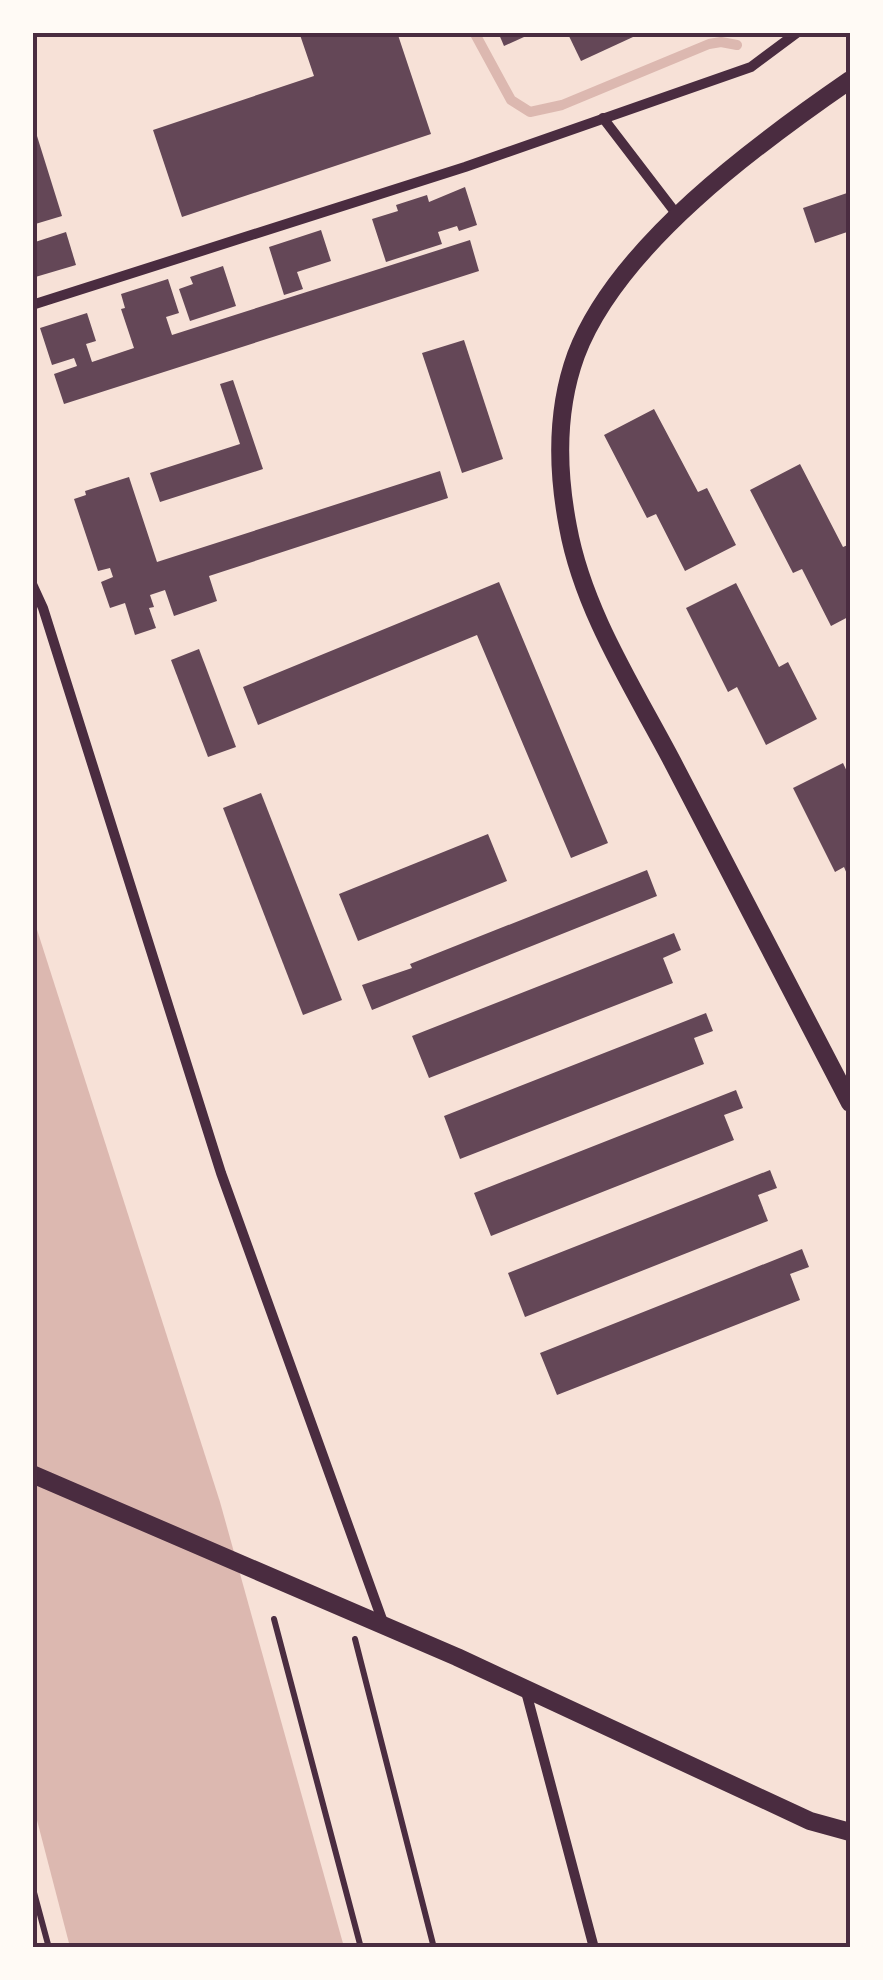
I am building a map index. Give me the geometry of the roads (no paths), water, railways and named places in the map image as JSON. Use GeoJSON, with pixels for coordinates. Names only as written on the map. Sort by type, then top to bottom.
{"type":"FeatureCollection","features":[{"type":"Feature","properties":{"kind":"street"},"geometry":{"type":"LineString","coordinates":[[32,306],[464,166],[751,66],[798,32]]}},
{"type":"Feature","properties":{"kind":"street"},"geometry":{"type":"LineString","coordinates":[[850,80],[772,134],[678,216],[608,294],[576,356],[558,440],[568,529],[597,618],[850,1103]]}},
{"type":"Feature","properties":{"kind":"street"},"geometry":{"type":"LineString","coordinates":[[603,118],[678,216]]}},
{"type":"Feature","properties":{"kind":"street"},"geometry":{"type":"LineString","coordinates":[[32,584],[43,608],[221,1173],[384,1626]]}},
{"type":"Feature","properties":{"kind":"street"},"geometry":{"type":"LineString","coordinates":[[32,1474],[525,1688],[810,1820],[850,1832]]}},
{"type":"Feature","properties":{"kind":"street"},"geometry":{"type":"LineString","coordinates":[[525,1688],[594,1948]]}},
{"type":"Feature","properties":{"kind":"waterway"},"geometry":{"type":"LineString","coordinates":[[474,32],[511,100],[530,112],[562,105],[709,44],[737,45]]}}]}
